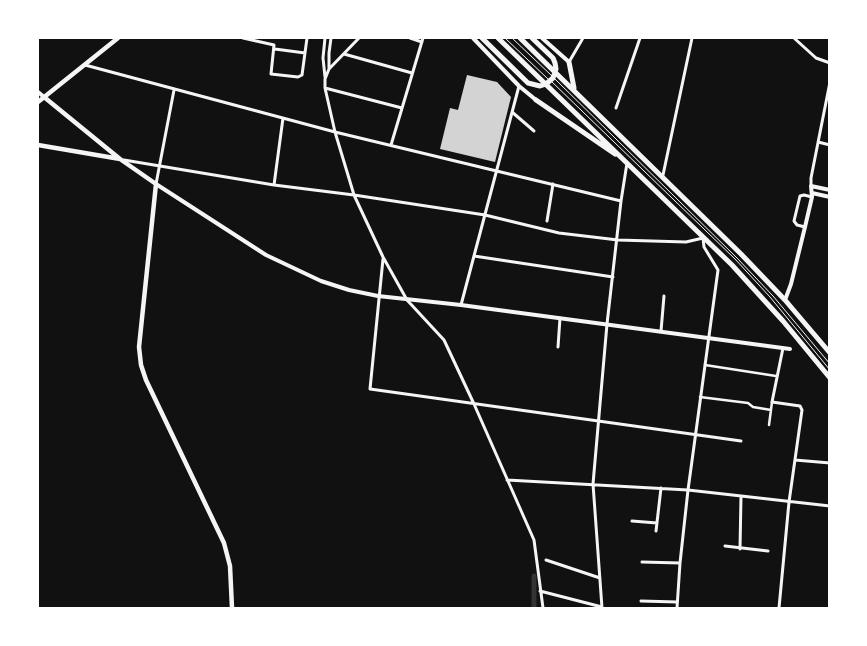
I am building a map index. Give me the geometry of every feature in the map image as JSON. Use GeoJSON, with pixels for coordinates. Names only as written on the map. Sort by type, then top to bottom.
{"type":"FeatureCollection","features":[{"type":"Feature","properties":{"kind":"highway"},"geometry":{"type":"LineString","coordinates":[[482,38],[528,83],[534,85],[546,84],[553,78],[556,69],[554,60],[534,40]]}},
{"type":"Feature","properties":{"kind":"highway"},"geometry":{"type":"LineString","coordinates":[[498,38],[732,265],[783,321],[830,378]]}},
{"type":"Feature","properties":{"kind":"highway"},"geometry":{"type":"LineString","coordinates":[[520,38],[663,175],[785,300],[830,354]]}},
{"type":"Feature","properties":{"kind":"highway"},"geometry":{"type":"LineString","coordinates":[[569,62],[574,88]]}},
{"type":"Feature","properties":{"kind":"highway"},"geometry":{"type":"LineString","coordinates":[[536,100],[627,162]]}},
{"type":"Feature","properties":{"kind":"main road"},"geometry":{"type":"LineString","coordinates":[[38,102],[118,38]]}},
{"type":"Feature","properties":{"kind":"main road"},"geometry":{"type":"LineString","coordinates":[[44,97],[120,160],[156,184],[140,347],[141,365],[146,380],[224,543],[230,566],[232,608]]}},
{"type":"Feature","properties":{"kind":"main road"},"geometry":{"type":"LineString","coordinates":[[38,145],[120,160]]}},
{"type":"Feature","properties":{"kind":"street"},"geometry":{"type":"LineString","coordinates":[[242,38],[273,44],[275,49],[271,71],[274,75],[301,77],[307,38]]}},
{"type":"Feature","properties":{"kind":"street"},"geometry":{"type":"LineString","coordinates":[[325,38],[325,88],[335,132],[354,195],[383,257],[407,300],[444,340],[474,404],[534,540],[543,608]]}},
{"type":"Feature","properties":{"kind":"street"},"geometry":{"type":"LineString","coordinates":[[325,79],[329,69],[331,38]]}},
{"type":"Feature","properties":{"kind":"street"},"geometry":{"type":"LineString","coordinates":[[329,69],[359,38]]}},
{"type":"Feature","properties":{"kind":"street"},"geometry":{"type":"LineString","coordinates":[[410,38],[422,42]]}},
{"type":"Feature","properties":{"kind":"street"},"geometry":{"type":"LineString","coordinates":[[391,145],[423,38]]}},
{"type":"Feature","properties":{"kind":"street"},"geometry":{"type":"LineString","coordinates":[[473,38],[519,86],[536,100]]}},
{"type":"Feature","properties":{"kind":"street"},"geometry":{"type":"LineString","coordinates":[[542,38],[569,62],[583,38]]}},
{"type":"Feature","properties":{"kind":"street"},"geometry":{"type":"LineString","coordinates":[[616,108],[640,38]]}},
{"type":"Feature","properties":{"kind":"street"},"geometry":{"type":"LineString","coordinates":[[663,175],[692,38]]}},
{"type":"Feature","properties":{"kind":"street"},"geometry":{"type":"LineString","coordinates":[[794,38],[816,58],[830,63]]}},
{"type":"Feature","properties":{"kind":"street"},"geometry":{"type":"LineString","coordinates":[[275,49],[305,53]]}},
{"type":"Feature","properties":{"kind":"street"},"geometry":{"type":"LineString","coordinates":[[344,54],[412,73]]}},
{"type":"Feature","properties":{"kind":"street"},"geometry":{"type":"LineString","coordinates":[[85,65],[335,132],[621,201]]}},
{"type":"Feature","properties":{"kind":"street"},"geometry":{"type":"LineString","coordinates":[[785,300],[791,284],[812,195],[811,178],[828,101],[830,82]]}},
{"type":"Feature","properties":{"kind":"street"},"geometry":{"type":"LineString","coordinates":[[461,305],[519,86]]}},
{"type":"Feature","properties":{"kind":"street"},"geometry":{"type":"LineString","coordinates":[[325,88],[402,108]]}},
{"type":"Feature","properties":{"kind":"street"},"geometry":{"type":"LineString","coordinates":[[174,90],[156,184],[266,255],[321,281],[378,296],[461,305],[790,349]]}},
{"type":"Feature","properties":{"kind":"street"},"geometry":{"type":"LineString","coordinates":[[38,92],[44,97]]}},
{"type":"Feature","properties":{"kind":"street"},"geometry":{"type":"LineString","coordinates":[[512,112],[534,131]]}},
{"type":"Feature","properties":{"kind":"street"},"geometry":{"type":"LineString","coordinates":[[274,185],[283,118]]}},
{"type":"Feature","properties":{"kind":"street"},"geometry":{"type":"LineString","coordinates":[[818,142],[830,145]]}},
{"type":"Feature","properties":{"kind":"street"},"geometry":{"type":"LineString","coordinates":[[120,160],[274,185],[485,215],[559,233],[618,240],[686,242],[703,238],[704,247],[718,270],[688,490],[677,608]]}},
{"type":"Feature","properties":{"kind":"street"},"geometry":{"type":"LineString","coordinates":[[540,591],[602,608],[593,484],[607,324],[627,162]]}},
{"type":"Feature","properties":{"kind":"street"},"geometry":{"type":"LineString","coordinates":[[547,221],[553,184]]}},
{"type":"Feature","properties":{"kind":"street"},"geometry":{"type":"LineString","coordinates":[[811,186],[830,190]]}},
{"type":"Feature","properties":{"kind":"street"},"geometry":{"type":"LineString","coordinates":[[805,227],[796,225],[794,220],[800,196],[830,197]]}},
{"type":"Feature","properties":{"kind":"street"},"geometry":{"type":"LineString","coordinates":[[474,256],[613,277]]}},
{"type":"Feature","properties":{"kind":"street"},"geometry":{"type":"LineString","coordinates":[[383,257],[370,389],[742,441]]}},
{"type":"Feature","properties":{"kind":"street"},"geometry":{"type":"LineString","coordinates":[[661,331],[664,296]]}},
{"type":"Feature","properties":{"kind":"street"},"geometry":{"type":"LineString","coordinates":[[558,347],[560,318]]}},
{"type":"Feature","properties":{"kind":"street"},"geometry":{"type":"LineString","coordinates":[[769,425],[776,376],[783,348]]}},
{"type":"Feature","properties":{"kind":"street"},"geometry":{"type":"LineString","coordinates":[[704,365],[776,376]]}},
{"type":"Feature","properties":{"kind":"street"},"geometry":{"type":"LineString","coordinates":[[700,398],[748,403],[753,408],[771,410]]}},
{"type":"Feature","properties":{"kind":"street"},"geometry":{"type":"LineString","coordinates":[[772,402],[801,408],[802,410],[789,502],[779,608]]}},
{"type":"Feature","properties":{"kind":"street"},"geometry":{"type":"LineString","coordinates":[[795,460],[829,463]]}},
{"type":"Feature","properties":{"kind":"street"},"geometry":{"type":"LineString","coordinates":[[507,480],[688,490],[830,506]]}},
{"type":"Feature","properties":{"kind":"street"},"geometry":{"type":"LineString","coordinates":[[656,531],[661,488]]}},
{"type":"Feature","properties":{"kind":"street"},"geometry":{"type":"LineString","coordinates":[[740,549],[741,496]]}},
{"type":"Feature","properties":{"kind":"street"},"geometry":{"type":"LineString","coordinates":[[632,521],[657,523]]}},
{"type":"Feature","properties":{"kind":"street"},"geometry":{"type":"LineString","coordinates":[[725,546],[768,551]]}},
{"type":"Feature","properties":{"kind":"street"},"geometry":{"type":"LineString","coordinates":[[546,560],[600,578]]}},
{"type":"Feature","properties":{"kind":"street"},"geometry":{"type":"LineString","coordinates":[[642,562],[680,563]]}},
{"type":"Feature","properties":{"kind":"street"},"geometry":{"type":"LineString","coordinates":[[641,601],[678,602]]}},
{"type":"Feature","properties":{"kind":"lane"},"geometry":{"type":"LineString","coordinates":[[505,38],[735,259],[770,297],[830,370]]}},
{"type":"Feature","properties":{"kind":"lane"},"geometry":{"type":"LineString","coordinates":[[512,38],[737,258],[774,296],[830,364]]}},
{"type":"Feature","properties":{"kind":"lane"},"geometry":{"type":"LineString","coordinates":[[829,463],[830,452]]}},
{"type":"Feature","properties":{"kind":"building"},"geometry":{"type":"Polygon","coordinates":[[[467,75],[497,82],[511,97],[495,162],[440,149],[450,108],[458,110],[467,75]]]}},
{"type":"Feature","properties":{"kind":"waterway"},"geometry":{"type":"LineString","coordinates":[[534,576],[534,608]]}}]}
